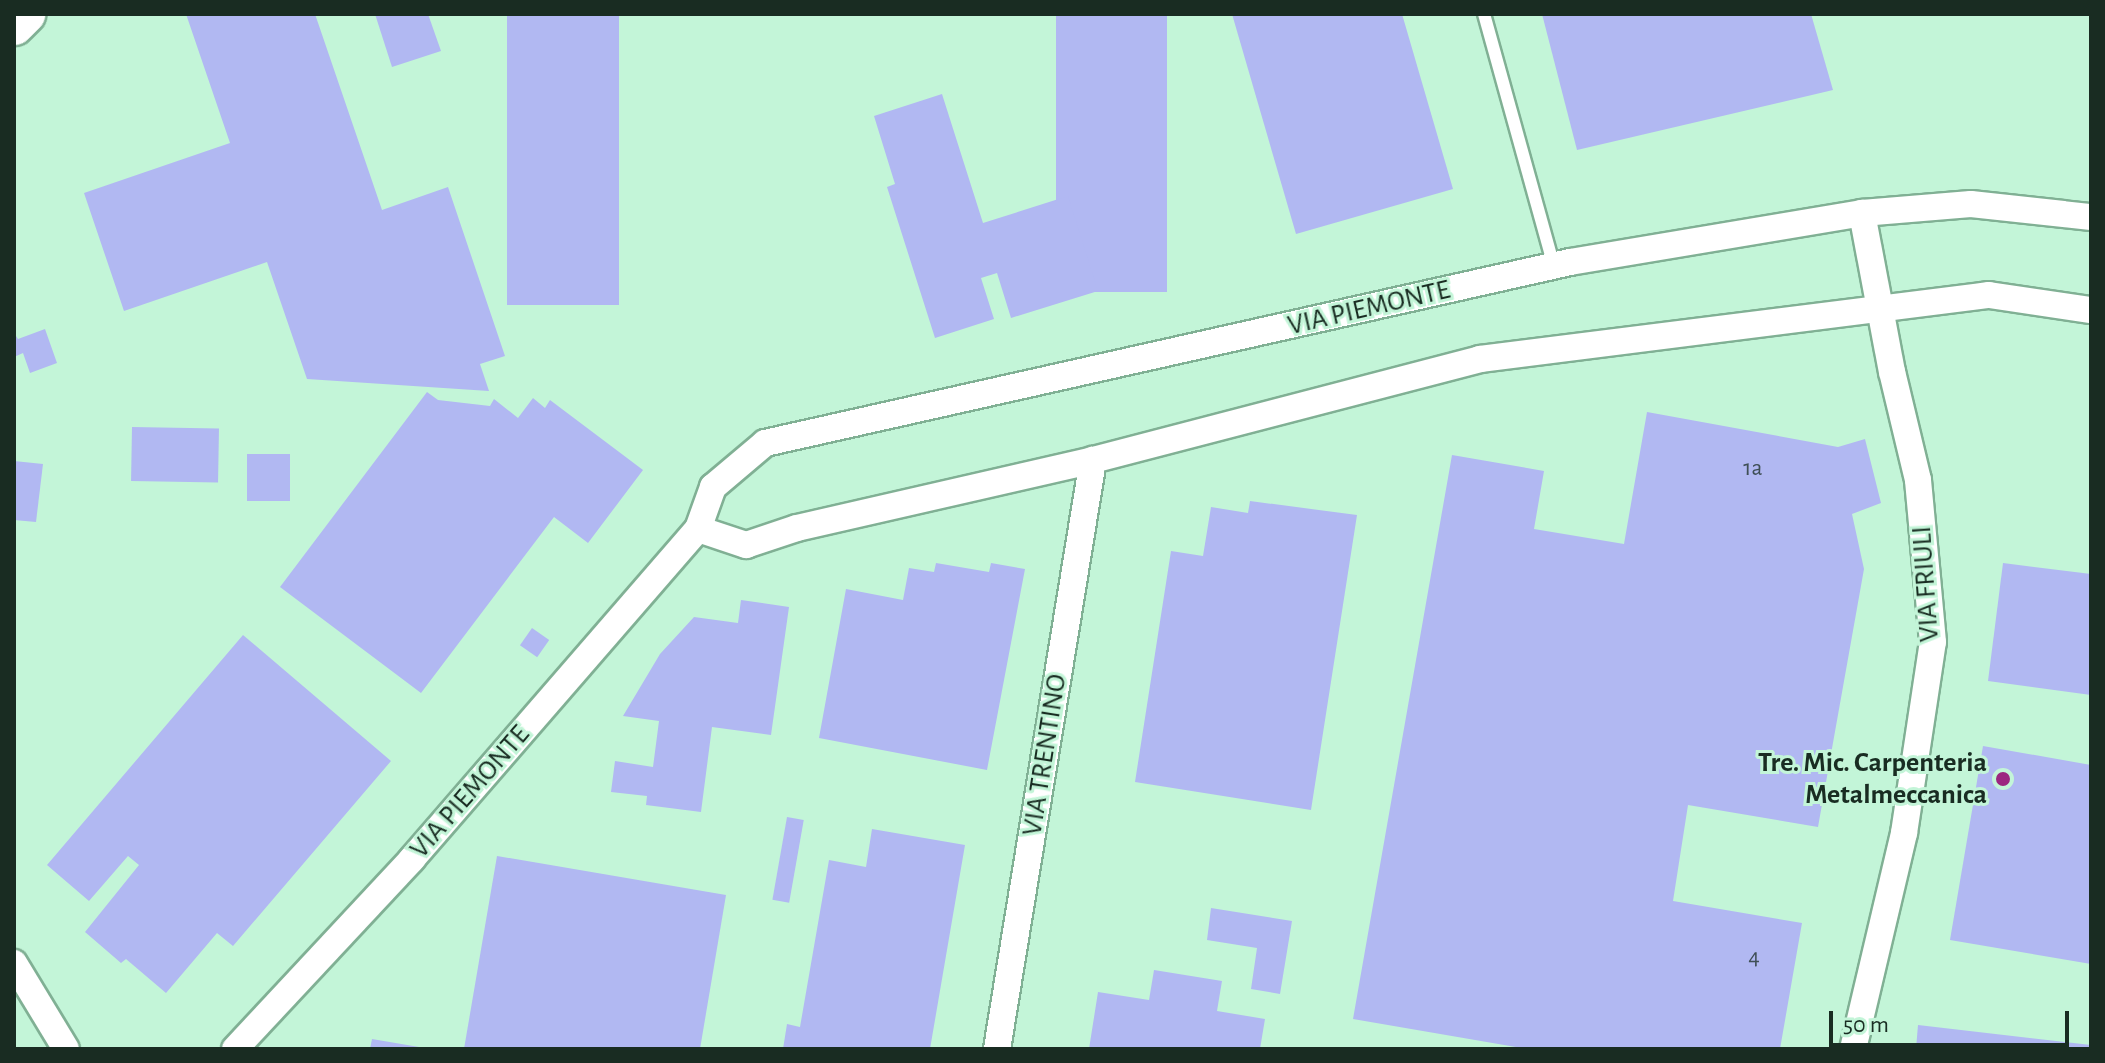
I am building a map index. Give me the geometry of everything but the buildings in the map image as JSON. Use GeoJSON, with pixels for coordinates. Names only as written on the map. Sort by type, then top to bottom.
{"type":"FeatureCollection","features":[{"type":"Feature","properties":{"kind":"main road"},"geometry":{"type":"LineString","coordinates":[[14,25],[25,14]]}},
{"type":"Feature","properties":{"kind":"street","name":"VIA PIEMONTE"},"geometry":{"type":"LineString","coordinates":[[235,1049],[412,859],[698,529],[713,487],[765,443],[1554,266],[1862,213],[1971,204],[2091,217]]}},
{"type":"Feature","properties":{"kind":"street","name":"VIA FRIULI"},"geometry":{"type":"LineString","coordinates":[[1853,1049],[1904,833],[1933,642],[1918,480],[1892,372],[1862,213]]}},
{"type":"Feature","properties":{"kind":"street"},"geometry":{"type":"LineString","coordinates":[[698,529],[746,545],[797,528],[1093,460],[1480,359],[1989,295],[2091,310]]}},
{"type":"Feature","properties":{"kind":"street","name":"VIA TRENTINO"},"geometry":{"type":"LineString","coordinates":[[997,1049],[1093,460]]}},
{"type":"Feature","properties":{"kind":"street"},"geometry":{"type":"LineString","coordinates":[[14,963],[66,1049]]}},
{"type":"Feature","properties":{"kind":"lane"},"geometry":{"type":"LineString","coordinates":[[1484,14],[1554,266]]}},
{"type":"Feature","properties":{"kind":"place","name":"Tre. Mic. Carpenteria Metalmeccanica"},"geometry":{"type":"Point","coordinates":[2003,779]}}]}
